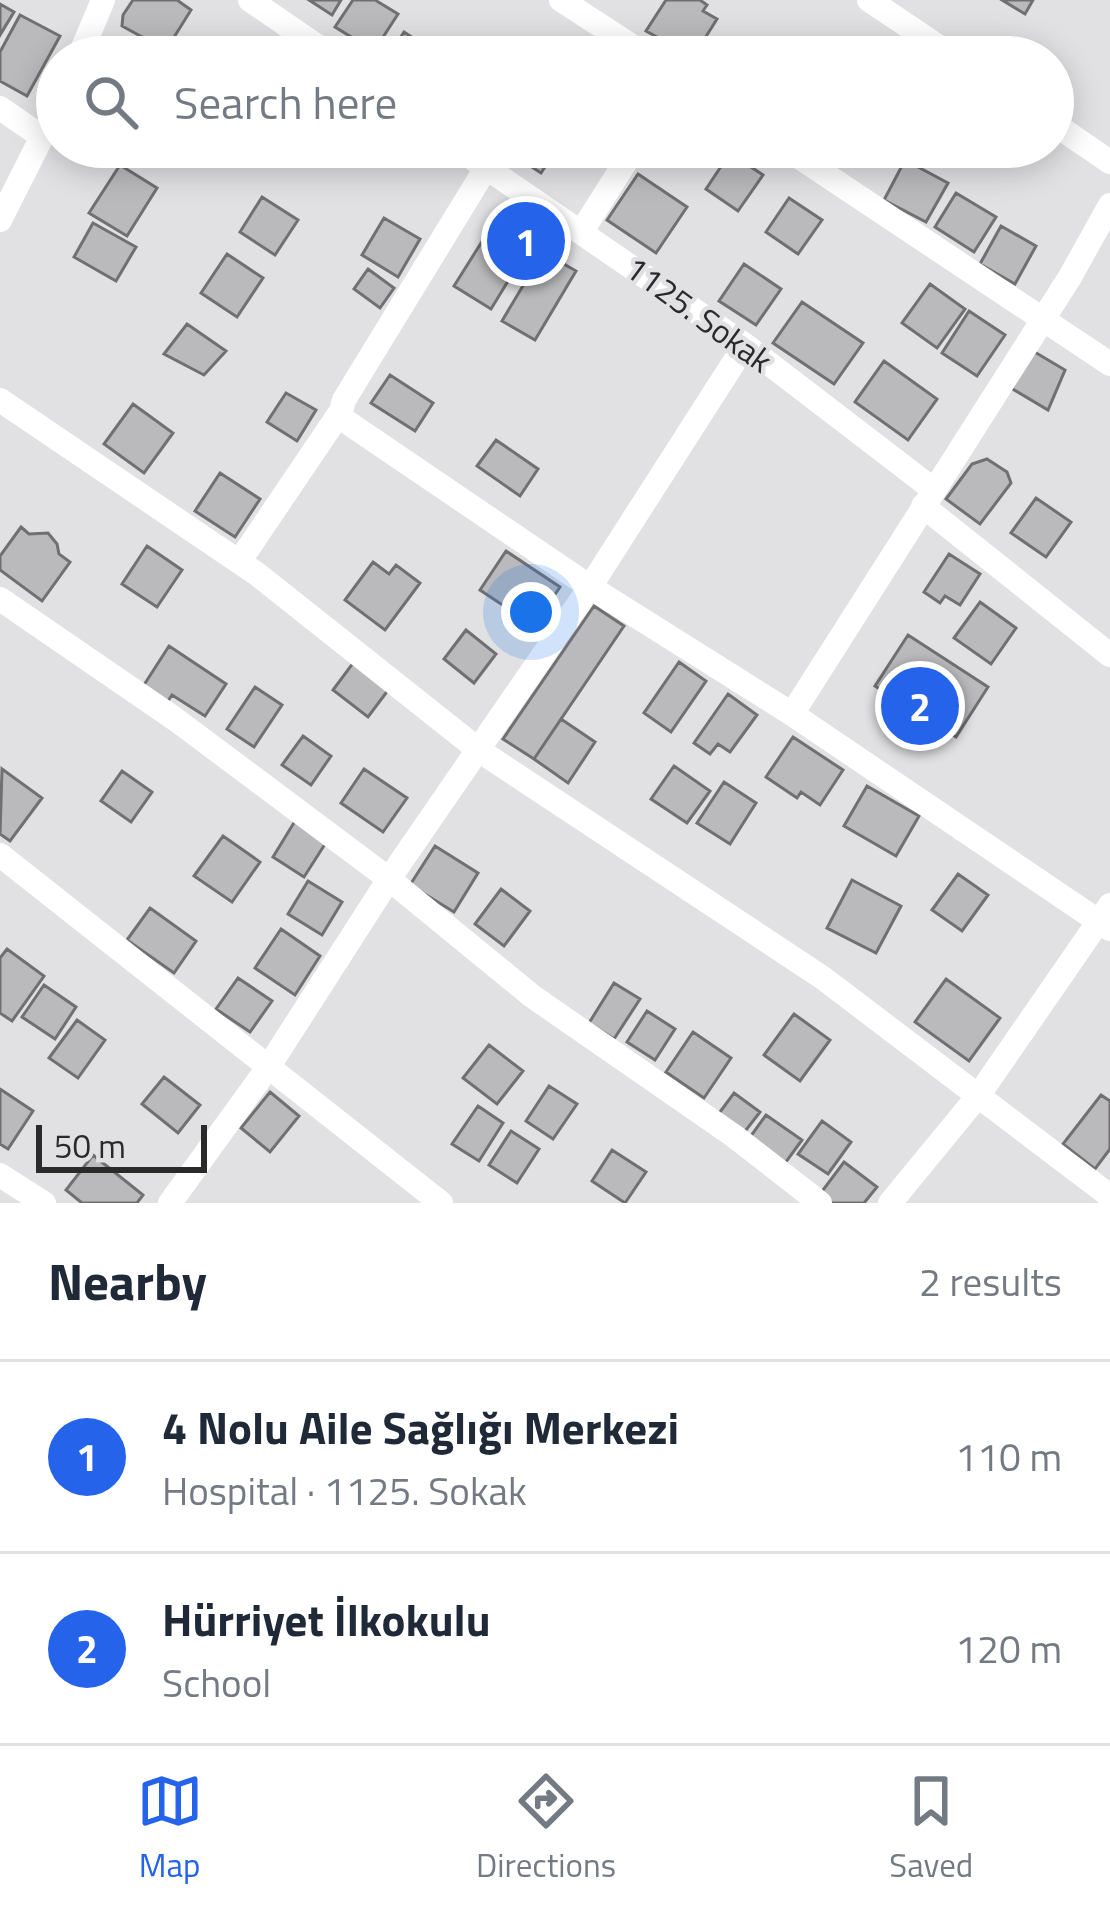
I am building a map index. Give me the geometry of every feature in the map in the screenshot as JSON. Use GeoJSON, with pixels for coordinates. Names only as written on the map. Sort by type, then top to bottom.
{"type":"FeatureCollection","features":[{"type":"Feature","properties":{"kind":"street"},"geometry":{"type":"LineString","coordinates":[[88,36],[103,0]]}},
{"type":"Feature","properties":{"kind":"street"},"geometry":{"type":"LineString","coordinates":[[250,0],[302,36]]}},
{"type":"Feature","properties":{"kind":"street"},"geometry":{"type":"LineString","coordinates":[[869,0],[923,36]]}},
{"type":"Feature","properties":{"kind":"street"},"geometry":{"type":"LineString","coordinates":[[566,1],[618,36]]}},
{"type":"Feature","properties":{"kind":"street"},"geometry":{"type":"LineString","coordinates":[[0,108],[36,133]]}},
{"type":"Feature","properties":{"kind":"street"},"geometry":{"type":"LineString","coordinates":[[1074,137],[1110,162]]}},
{"type":"Feature","properties":{"kind":"street"},"geometry":{"type":"LineString","coordinates":[[0,220],[36,149]]}},
{"type":"Feature","properties":{"kind":"street"},"geometry":{"type":"LineString","coordinates":[[238,562],[340,411],[486,168]]}},
{"type":"Feature","properties":{"kind":"street","name":"1125. Sokak"},"geometry":{"type":"LineString","coordinates":[[486,168],[745,345],[1110,656]]}},
{"type":"Feature","properties":{"kind":"street"},"geometry":{"type":"LineString","coordinates":[[583,231],[622,168]]}},
{"type":"Feature","properties":{"kind":"street"},"geometry":{"type":"LineString","coordinates":[[815,168],[1110,364]]}},
{"type":"Feature","properties":{"kind":"street"},"geometry":{"type":"LineString","coordinates":[[792,714],[1110,205]]}},
{"type":"Feature","properties":{"kind":"street"},"geometry":{"type":"LineString","coordinates":[[170,1203],[269,1066],[389,879],[590,587],[745,345]]}},
{"type":"Feature","properties":{"kind":"street"},"geometry":{"type":"LineString","coordinates":[[0,400],[238,562],[480,751],[823,978],[1110,1196]]}},
{"type":"Feature","properties":{"kind":"street"},"geometry":{"type":"LineString","coordinates":[[340,411],[358,431],[590,587],[1106,918],[978,1096],[890,1203]]}},
{"type":"Feature","properties":{"kind":"street"},"geometry":{"type":"LineString","coordinates":[[0,598],[176,719],[389,879],[532,996],[734,1136],[820,1203]]}},
{"type":"Feature","properties":{"kind":"street"},"geometry":{"type":"LineString","coordinates":[[0,855],[441,1203]]}},
{"type":"Feature","properties":{"kind":"street"},"geometry":{"type":"LineString","coordinates":[[0,1175],[44,1203]]}},
{"type":"Feature","properties":{"kind":"building"},"geometry":{"type":"Polygon","coordinates":[[[133,0],[177,0],[191,10],[175,36],[140,36],[122,26],[133,0]]]}},
{"type":"Feature","properties":{"kind":"building"},"geometry":{"type":"Polygon","coordinates":[[[309,0],[341,0],[332,15],[309,0]]]}},
{"type":"Feature","properties":{"kind":"building"},"geometry":{"type":"Polygon","coordinates":[[[353,0],[375,0],[398,14],[384,36],[350,36],[335,27],[353,0]]]}},
{"type":"Feature","properties":{"kind":"building"},"geometry":{"type":"Polygon","coordinates":[[[666,0],[700,0],[707,5],[703,11],[717,19],[706,36],[655,36],[646,31],[666,0]]]}},
{"type":"Feature","properties":{"kind":"building"},"geometry":{"type":"Polygon","coordinates":[[[1002,0],[1033,0],[1025,14],[1002,0]]]}},
{"type":"Feature","properties":{"kind":"building"},"geometry":{"type":"Polygon","coordinates":[[[0,4],[14,12],[0,35],[0,4]]]}},
{"type":"Feature","properties":{"kind":"building"},"geometry":{"type":"Polygon","coordinates":[[[20,15],[60,36],[36,36],[36,80],[27,96],[0,81],[0,52],[20,15]]]}},
{"type":"Feature","properties":{"kind":"building"},"geometry":{"type":"Polygon","coordinates":[[[118,168],[157,188],[127,236],[89,213],[118,168]]]}},
{"type":"Feature","properties":{"kind":"building"},"geometry":{"type":"Polygon","coordinates":[[[720,168],[752,168],[763,175],[738,211],[706,189],[720,168]]]}},
{"type":"Feature","properties":{"kind":"building"},"geometry":{"type":"Polygon","coordinates":[[[901,168],[920,168],[948,183],[926,222],[884,200],[901,168]]]}},
{"type":"Feature","properties":{"kind":"building"},"geometry":{"type":"Polygon","coordinates":[[[638,174],[687,207],[656,253],[607,220],[638,174]]]}},
{"type":"Feature","properties":{"kind":"building"},"geometry":{"type":"Polygon","coordinates":[[[956,193],[996,217],[974,252],[935,227],[956,193]]]}},
{"type":"Feature","properties":{"kind":"building"},"geometry":{"type":"Polygon","coordinates":[[[262,197],[298,220],[275,255],[240,232],[262,197]]]}},
{"type":"Feature","properties":{"kind":"building"},"geometry":{"type":"Polygon","coordinates":[[[789,198],[822,220],[798,254],[766,232],[789,198]]]}},
{"type":"Feature","properties":{"kind":"building"},"geometry":{"type":"Polygon","coordinates":[[[384,218],[420,239],[398,277],[362,255],[384,218]]]}},
{"type":"Feature","properties":{"kind":"building"},"geometry":{"type":"Polygon","coordinates":[[[93,223],[136,247],[116,281],[74,257],[93,223]]]}},
{"type":"Feature","properties":{"kind":"building"},"geometry":{"type":"Polygon","coordinates":[[[1001,226],[1036,246],[1015,284],[980,264],[1001,226]]]}},
{"type":"Feature","properties":{"kind":"building"},"geometry":{"type":"Polygon","coordinates":[[[488,232],[524,255],[491,309],[454,286],[488,232]]]}},
{"type":"Feature","properties":{"kind":"building"},"geometry":{"type":"Polygon","coordinates":[[[543,252],[576,271],[535,340],[502,321],[543,252]]]}},
{"type":"Feature","properties":{"kind":"building"},"geometry":{"type":"Polygon","coordinates":[[[227,254],[263,278],[237,317],[201,293],[227,254]]]}},
{"type":"Feature","properties":{"kind":"building"},"geometry":{"type":"Polygon","coordinates":[[[744,264],[781,289],[756,325],[719,301],[744,264]]]}},
{"type":"Feature","properties":{"kind":"building"},"geometry":{"type":"Polygon","coordinates":[[[368,269],[394,288],[380,308],[354,289],[368,269]]]}},
{"type":"Feature","properties":{"kind":"building"},"geometry":{"type":"Polygon","coordinates":[[[930,284],[965,309],[937,348],[902,323],[930,284]]]}},
{"type":"Feature","properties":{"kind":"building"},"geometry":{"type":"Polygon","coordinates":[[[802,302],[863,343],[834,384],[773,343],[802,302]]]}},
{"type":"Feature","properties":{"kind":"building"},"geometry":{"type":"Polygon","coordinates":[[[969,311],[1005,335],[977,376],[942,353],[969,311]]]}},
{"type":"Feature","properties":{"kind":"building"},"geometry":{"type":"Polygon","coordinates":[[[187,324],[226,351],[204,375],[164,354],[187,324]]]}},
{"type":"Feature","properties":{"kind":"building"},"geometry":{"type":"Polygon","coordinates":[[[1033,351],[1065,370],[1048,410],[1011,388],[1033,351]]]}},
{"type":"Feature","properties":{"kind":"building"},"geometry":{"type":"Polygon","coordinates":[[[884,361],[937,399],[908,440],[855,402],[884,361]]]}},
{"type":"Feature","properties":{"kind":"building"},"geometry":{"type":"Polygon","coordinates":[[[390,375],[433,403],[415,431],[371,403],[390,375]]]}},
{"type":"Feature","properties":{"kind":"building"},"geometry":{"type":"Polygon","coordinates":[[[286,393],[316,410],[297,441],[267,422],[286,393]]]}},
{"type":"Feature","properties":{"kind":"building"},"geometry":{"type":"Polygon","coordinates":[[[133,404],[173,433],[144,473],[104,444],[133,404]]]}},
{"type":"Feature","properties":{"kind":"building"},"geometry":{"type":"Polygon","coordinates":[[[496,440],[538,469],[520,496],[477,466],[496,440]]]}},
{"type":"Feature","properties":{"kind":"building"},"geometry":{"type":"Polygon","coordinates":[[[987,459],[1007,472],[1011,483],[980,524],[946,499],[972,464],[987,459]]]}},
{"type":"Feature","properties":{"kind":"building"},"geometry":{"type":"Polygon","coordinates":[[[220,473],[260,499],[235,537],[195,511],[220,473]]]}},
{"type":"Feature","properties":{"kind":"building"},"geometry":{"type":"Polygon","coordinates":[[[1036,498],[1071,522],[1046,557],[1011,533],[1036,498]]]}},
{"type":"Feature","properties":{"kind":"building"},"geometry":{"type":"Polygon","coordinates":[[[21,527],[29,534],[48,533],[59,554],[70,562],[42,601],[0,570],[0,556],[21,527]]]}},
{"type":"Feature","properties":{"kind":"building"},"geometry":{"type":"Polygon","coordinates":[[[147,546],[182,570],[157,607],[122,584],[147,546]]]}},
{"type":"Feature","properties":{"kind":"building"},"geometry":{"type":"Polygon","coordinates":[[[506,551],[560,587],[534,626],[480,590],[506,551]]]}},
{"type":"Feature","properties":{"kind":"building"},"geometry":{"type":"Polygon","coordinates":[[[949,554],[980,574],[960,605],[945,596],[940,603],[924,592],[949,554]]]}},
{"type":"Feature","properties":{"kind":"building"},"geometry":{"type":"Polygon","coordinates":[[[373,562],[389,574],[396,565],[420,583],[385,630],[345,600],[373,562]]]}},
{"type":"Feature","properties":{"kind":"building"},"geometry":{"type":"Polygon","coordinates":[[[980,602],[1016,628],[991,664],[954,638],[980,602]]]}},
{"type":"Feature","properties":{"kind":"building"},"geometry":{"type":"Polygon","coordinates":[[[594,606],[624,626],[534,759],[503,739],[594,606]]]}},
{"type":"Feature","properties":{"kind":"building"},"geometry":{"type":"Polygon","coordinates":[[[466,630],[496,654],[474,683],[444,659],[466,630]]]}},
{"type":"Feature","properties":{"kind":"building"},"geometry":{"type":"Polygon","coordinates":[[[908,635],[988,687],[956,737],[875,686],[908,635]]]}},
{"type":"Feature","properties":{"kind":"building"},"geometry":{"type":"Polygon","coordinates":[[[169,646],[226,684],[205,716],[172,695],[166,704],[142,688],[169,646]]]}},
{"type":"Feature","properties":{"kind":"building"},"geometry":{"type":"Polygon","coordinates":[[[679,662],[706,681],[671,732],[644,713],[679,662]]]}},
{"type":"Feature","properties":{"kind":"building"},"geometry":{"type":"Polygon","coordinates":[[[353,663],[389,689],[368,717],[333,690],[353,663]]]}},
{"type":"Feature","properties":{"kind":"building"},"geometry":{"type":"Polygon","coordinates":[[[255,687],[282,705],[254,747],[227,729],[255,687]]]}},
{"type":"Feature","properties":{"kind":"building"},"geometry":{"type":"Polygon","coordinates":[[[728,694],[757,715],[730,752],[718,744],[710,754],[694,743],[728,694]]]}},
{"type":"Feature","properties":{"kind":"building"},"geometry":{"type":"Polygon","coordinates":[[[561,719],[595,742],[568,783],[534,759],[561,719]]]}},
{"type":"Feature","properties":{"kind":"building"},"geometry":{"type":"Polygon","coordinates":[[[303,736],[331,756],[311,785],[282,765],[303,736]]]}},
{"type":"Feature","properties":{"kind":"building"},"geometry":{"type":"Polygon","coordinates":[[[793,737],[843,770],[820,805],[801,792],[797,798],[766,777],[793,737]]]}},
{"type":"Feature","properties":{"kind":"building"},"geometry":{"type":"Polygon","coordinates":[[[674,766],[710,791],[687,823],[651,799],[674,766]]]}},
{"type":"Feature","properties":{"kind":"building"},"geometry":{"type":"Polygon","coordinates":[[[2,769],[42,798],[10,841],[0,834],[2,769]]]}},
{"type":"Feature","properties":{"kind":"building"},"geometry":{"type":"Polygon","coordinates":[[[364,769],[407,798],[383,832],[341,803],[364,769]]]}},
{"type":"Feature","properties":{"kind":"building"},"geometry":{"type":"Polygon","coordinates":[[[122,771],[152,792],[131,822],[101,801],[122,771]]]}},
{"type":"Feature","properties":{"kind":"building"},"geometry":{"type":"Polygon","coordinates":[[[724,782],[756,803],[730,844],[697,823],[724,782]]]}},
{"type":"Feature","properties":{"kind":"building"},"geometry":{"type":"Polygon","coordinates":[[[867,786],[919,816],[896,856],[844,826],[867,786]]]}},
{"type":"Feature","properties":{"kind":"building"},"geometry":{"type":"Polygon","coordinates":[[[295,821],[327,841],[304,877],[273,857],[295,821]]]}},
{"type":"Feature","properties":{"kind":"building"},"geometry":{"type":"Polygon","coordinates":[[[223,836],[260,862],[232,902],[194,876],[223,836]]]}},
{"type":"Feature","properties":{"kind":"building"},"geometry":{"type":"Polygon","coordinates":[[[435,846],[478,873],[454,912],[410,885],[435,846]]]}},
{"type":"Feature","properties":{"kind":"building"},"geometry":{"type":"Polygon","coordinates":[[[958,874],[988,895],[962,931],[932,910],[958,874]]]}},
{"type":"Feature","properties":{"kind":"building"},"geometry":{"type":"Polygon","coordinates":[[[852,880],[901,906],[876,953],[827,928],[852,880]]]}},
{"type":"Feature","properties":{"kind":"building"},"geometry":{"type":"Polygon","coordinates":[[[308,881],[342,902],[322,935],[288,914],[308,881]]]}},
{"type":"Feature","properties":{"kind":"building"},"geometry":{"type":"Polygon","coordinates":[[[501,889],[530,911],[504,946],[475,924],[501,889]]]}},
{"type":"Feature","properties":{"kind":"building"},"geometry":{"type":"Polygon","coordinates":[[[150,908],[196,941],[174,973],[127,940],[150,908]]]}},
{"type":"Feature","properties":{"kind":"building"},"geometry":{"type":"Polygon","coordinates":[[[281,929],[320,956],[295,995],[255,968],[281,929]]]}},
{"type":"Feature","properties":{"kind":"building"},"geometry":{"type":"Polygon","coordinates":[[[7,949],[44,976],[12,1021],[0,1013],[0,958],[7,949]]]}},
{"type":"Feature","properties":{"kind":"building"},"geometry":{"type":"Polygon","coordinates":[[[238,978],[272,1001],[250,1032],[216,1009],[238,978]]]}},
{"type":"Feature","properties":{"kind":"building"},"geometry":{"type":"Polygon","coordinates":[[[946,979],[1000,1018],[969,1061],[915,1022],[946,979]]]}},
{"type":"Feature","properties":{"kind":"building"},"geometry":{"type":"Polygon","coordinates":[[[614,983],[640,999],[614,1039],[589,1023],[614,983]]]}},
{"type":"Feature","properties":{"kind":"building"},"geometry":{"type":"Polygon","coordinates":[[[44,985],[76,1007],[55,1039],[22,1017],[44,985]]]}},
{"type":"Feature","properties":{"kind":"building"},"geometry":{"type":"Polygon","coordinates":[[[647,1011],[675,1029],[655,1060],[627,1042],[647,1011]]]}},
{"type":"Feature","properties":{"kind":"building"},"geometry":{"type":"Polygon","coordinates":[[[794,1014],[830,1040],[800,1081],[764,1055],[794,1014]]]}},
{"type":"Feature","properties":{"kind":"building"},"geometry":{"type":"Polygon","coordinates":[[[77,1020],[105,1040],[78,1078],[49,1058],[77,1020]]]}},
{"type":"Feature","properties":{"kind":"building"},"geometry":{"type":"Polygon","coordinates":[[[693,1032],[731,1058],[704,1098],[666,1072],[693,1032]]]}},
{"type":"Feature","properties":{"kind":"building"},"geometry":{"type":"Polygon","coordinates":[[[489,1045],[523,1071],[497,1104],[463,1078],[489,1045]]]}},
{"type":"Feature","properties":{"kind":"building"},"geometry":{"type":"Polygon","coordinates":[[[164,1077],[200,1105],[178,1133],[142,1104],[164,1077]]]}},
{"type":"Feature","properties":{"kind":"building"},"geometry":{"type":"Polygon","coordinates":[[[549,1086],[577,1104],[553,1139],[526,1121],[549,1086]]]}},
{"type":"Feature","properties":{"kind":"building"},"geometry":{"type":"Polygon","coordinates":[[[0,1089],[33,1111],[8,1149],[0,1144],[0,1089]]]}},
{"type":"Feature","properties":{"kind":"building"},"geometry":{"type":"Polygon","coordinates":[[[270,1092],[299,1116],[270,1152],[241,1128],[270,1092]]]}},
{"type":"Feature","properties":{"kind":"building"},"geometry":{"type":"Polygon","coordinates":[[[734,1093],[760,1112],[743,1134],[717,1116],[734,1093]]]}},
{"type":"Feature","properties":{"kind":"building"},"geometry":{"type":"Polygon","coordinates":[[[1101,1095],[1110,1101],[1110,1149],[1095,1169],[1063,1144],[1101,1095]]]}},
{"type":"Feature","properties":{"kind":"building"},"geometry":{"type":"Polygon","coordinates":[[[478,1106],[503,1123],[479,1161],[452,1144],[478,1106]]]}},
{"type":"Feature","properties":{"kind":"building"},"geometry":{"type":"Polygon","coordinates":[[[766,1115],[802,1140],[783,1166],[748,1140],[766,1115]]]}},
{"type":"Feature","properties":{"kind":"building"},"geometry":{"type":"Polygon","coordinates":[[[822,1121],[851,1142],[828,1174],[798,1154],[822,1121]]]}},
{"type":"Feature","properties":{"kind":"building"},"geometry":{"type":"Polygon","coordinates":[[[511,1131],[539,1149],[517,1183],[489,1165],[511,1131]]]}},
{"type":"Feature","properties":{"kind":"building"},"geometry":{"type":"Polygon","coordinates":[[[612,1150],[646,1172],[625,1203],[592,1181],[612,1150]]]}},
{"type":"Feature","properties":{"kind":"building"},"geometry":{"type":"Polygon","coordinates":[[[93,1155],[143,1195],[137,1203],[82,1203],[66,1190],[93,1155]]]}},
{"type":"Feature","properties":{"kind":"building"},"geometry":{"type":"Polygon","coordinates":[[[844,1162],[877,1187],[864,1203],[832,1203],[820,1194],[844,1162]]]}},
{"type":"Feature","properties":{"kind":"place","name":"4 Nolu Aile Sağlığı Merkezi"},"geometry":{"type":"Point","coordinates":[526,241]}},
{"type":"Feature","properties":{"kind":"place","name":"Hürriyet İlkokulu"},"geometry":{"type":"Point","coordinates":[920,706]}}]}
